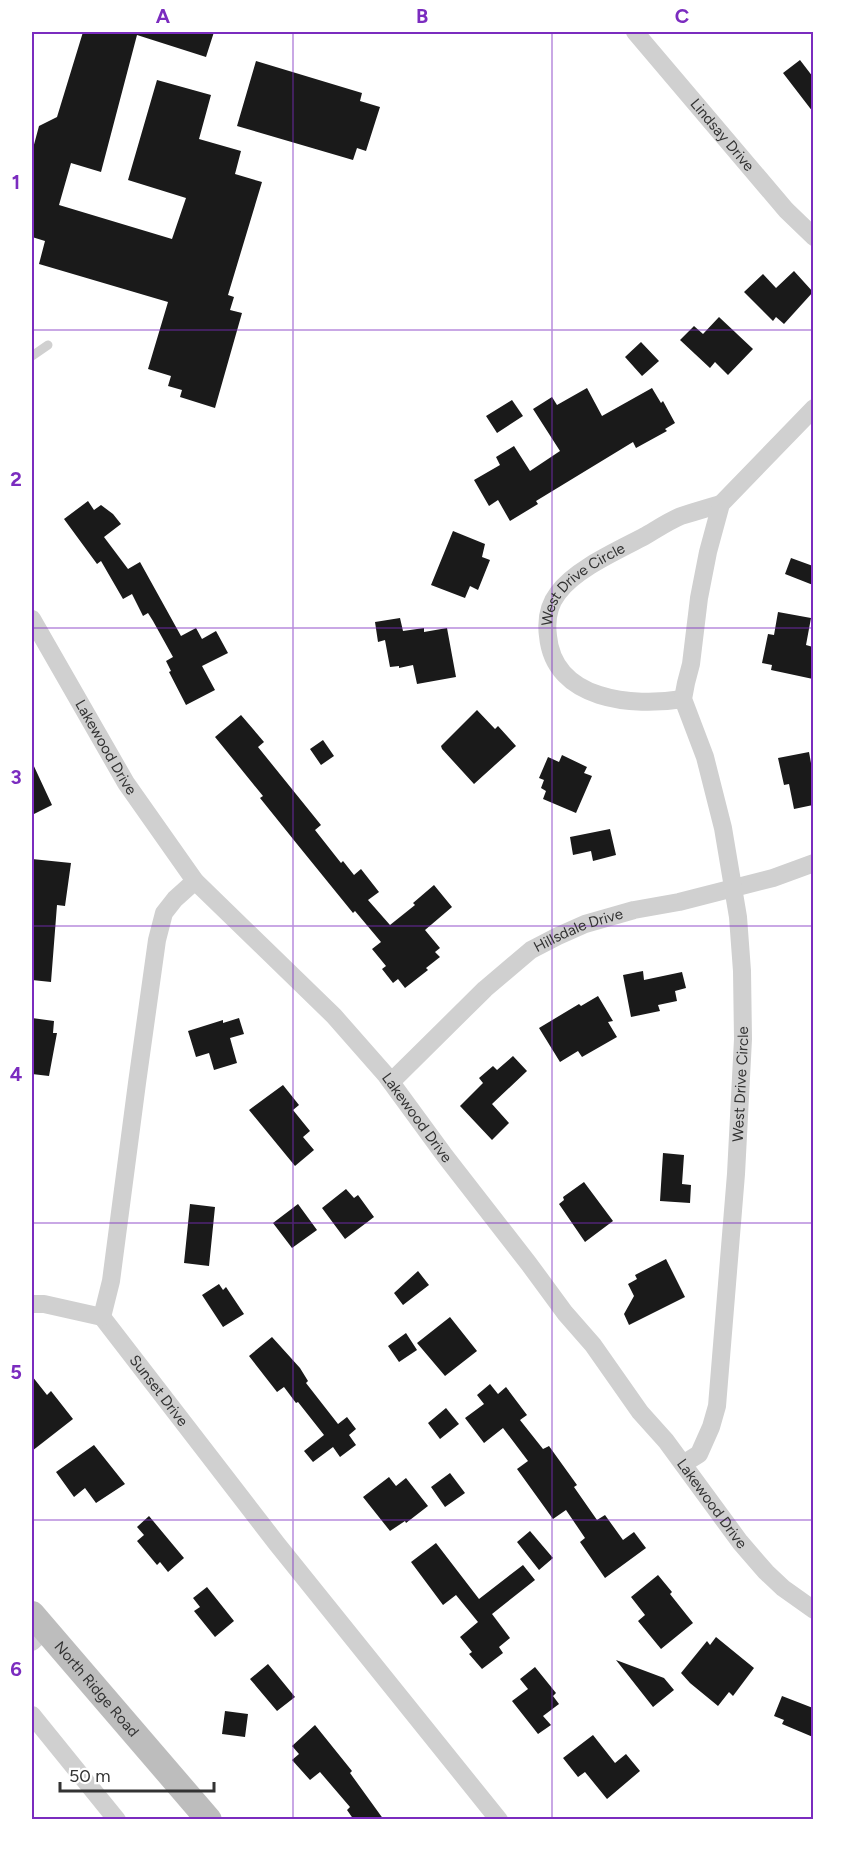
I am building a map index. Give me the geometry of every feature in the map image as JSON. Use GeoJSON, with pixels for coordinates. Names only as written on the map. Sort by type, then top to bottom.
{"type":"FeatureCollection","features":[{"type":"Feature","properties":{"kind":"main road","name":"North Ridge Road"},"geometry":{"type":"LineString","coordinates":[[36,1629],[208,1820]]}},
{"type":"Feature","properties":{"kind":"street","name":"Lindsay Drive"},"geometry":{"type":"LineString","coordinates":[[635,32],[786,210],[813,237]]}},
{"type":"Feature","properties":{"kind":"street","name":"West Drive Circle"},"geometry":{"type":"LineString","coordinates":[[683,1464],[699,1454],[711,1427],[718,1395],[736,1174],[743,1039],[742,971],[734,888],[723,828],[705,757],[683,699],[660,702],[632,701],[603,696],[581,688],[569,680],[555,664],[549,646],[547,625],[549,609],[556,595],[566,584],[596,562],[679,517],[720,504],[813,408]]}},
{"type":"Feature","properties":{"kind":"street"},"geometry":{"type":"LineString","coordinates":[[683,699],[691,664],[699,598],[720,504]]}},
{"type":"Feature","properties":{"kind":"street","name":"Lakewood Drive"},"geometry":{"type":"LineString","coordinates":[[32,619],[126,783],[195,880],[334,1016],[391,1082],[565,1313],[593,1345],[640,1412],[683,1464],[740,1542],[783,1588],[813,1610]]}},
{"type":"Feature","properties":{"kind":"street","name":"Hillsdale Drive"},"geometry":{"type":"LineString","coordinates":[[391,1082],[485,989],[531,950],[585,924],[634,910],[679,902],[773,878],[813,863]]}},
{"type":"Feature","properties":{"kind":"street"},"geometry":{"type":"LineString","coordinates":[[32,1304],[44,1304],[102,1317],[111,1281],[157,940],[164,913],[195,880]]}},
{"type":"Feature","properties":{"kind":"street","name":"Sunset Drive"},"geometry":{"type":"LineString","coordinates":[[102,1317],[277,1544],[499,1820]]}},
{"type":"Feature","properties":{"kind":"street"},"geometry":{"type":"LineString","coordinates":[[32,1715],[117,1820]]}},
{"type":"Feature","properties":{"kind":"lane"},"geometry":{"type":"LineString","coordinates":[[32,356],[48,345]]}},
{"type":"Feature","properties":{"kind":"building"},"geometry":{"type":"Polygon","coordinates":[[[83,32],[214,32],[206,57],[137,35],[101,172],[71,163],[59,205],[172,239],[186,198],[128,180],[157,80],[211,95],[199,139],[241,151],[235,174],[262,182],[228,295],[234,297],[230,310],[242,313],[215,408],[180,397],[182,390],[168,386],[171,376],[148,369],[168,302],[39,264],[45,241],[32,237],[32,152],[39,126],[57,117],[83,32]]]}},
{"type":"Feature","properties":{"kind":"building"},"geometry":{"type":"Polygon","coordinates":[[[800,60],[813,77],[813,112],[783,73],[800,60]]]}},
{"type":"Feature","properties":{"kind":"building"},"geometry":{"type":"Polygon","coordinates":[[[256,61],[362,93],[360,101],[380,107],[366,151],[357,148],[353,160],[237,126],[256,61]]]}},
{"type":"Feature","properties":{"kind":"building"},"geometry":{"type":"Polygon","coordinates":[[[794,271],[813,292],[784,324],[776,317],[773,321],[744,292],[763,274],[776,288],[794,271]]]}},
{"type":"Feature","properties":{"kind":"building"},"geometry":{"type":"Polygon","coordinates":[[[719,317],[753,349],[728,375],[715,362],[710,368],[680,340],[694,326],[703,334],[719,317]]]}},
{"type":"Feature","properties":{"kind":"building"},"geometry":{"type":"Polygon","coordinates":[[[641,342],[659,361],[642,376],[625,357],[641,342]]]}},
{"type":"Feature","properties":{"kind":"building"},"geometry":{"type":"Polygon","coordinates":[[[587,388],[602,416],[652,388],[661,403],[663,401],[675,423],[665,429],[667,431],[636,448],[633,442],[536,501],[538,504],[510,521],[498,500],[489,506],[474,480],[500,465],[496,457],[514,446],[530,471],[560,451],[533,409],[552,397],[557,405],[587,388]]]}},
{"type":"Feature","properties":{"kind":"building"},"geometry":{"type":"Polygon","coordinates":[[[512,400],[523,416],[497,433],[486,416],[512,400]]]}},
{"type":"Feature","properties":{"kind":"building"},"geometry":{"type":"Polygon","coordinates":[[[88,501],[94,510],[101,505],[121,524],[104,537],[128,569],[140,562],[181,636],[196,628],[202,639],[216,631],[228,653],[202,666],[215,690],[186,705],[169,672],[171,671],[166,661],[173,657],[148,613],[143,616],[132,594],[123,599],[101,561],[97,564],[64,519],[88,501]]]}},
{"type":"Feature","properties":{"kind":"building"},"geometry":{"type":"Polygon","coordinates":[[[453,531],[485,544],[482,557],[490,560],[478,590],[470,586],[465,598],[431,585],[453,531]]]}},
{"type":"Feature","properties":{"kind":"building"},"geometry":{"type":"Polygon","coordinates":[[[791,558],[813,566],[813,585],[785,574],[791,558]]]}},
{"type":"Feature","properties":{"kind":"building"},"geometry":{"type":"Polygon","coordinates":[[[778,612],[811,618],[806,645],[813,647],[813,679],[771,670],[772,665],[762,663],[768,634],[774,635],[778,612]]]}},
{"type":"Feature","properties":{"kind":"building"},"geometry":{"type":"Polygon","coordinates":[[[400,618],[403,631],[424,628],[424,632],[447,628],[456,677],[417,684],[413,665],[390,667],[385,640],[378,642],[375,622],[400,618]]]}},
{"type":"Feature","properties":{"kind":"building"},"geometry":{"type":"Polygon","coordinates":[[[477,710],[495,729],[498,726],[516,746],[474,784],[441,746],[477,710]]]}},
{"type":"Feature","properties":{"kind":"building"},"geometry":{"type":"Polygon","coordinates":[[[241,715],[264,742],[258,747],[321,825],[315,830],[341,863],[343,861],[354,875],[361,869],[379,892],[368,900],[390,925],[415,905],[413,903],[434,885],[452,907],[425,930],[440,948],[435,952],[440,957],[405,988],[398,979],[393,983],[382,969],[386,966],[372,949],[381,942],[355,911],[353,913],[297,844],[260,798],[263,796],[215,737],[241,715]]]}},
{"type":"Feature","properties":{"kind":"building"},"geometry":{"type":"Polygon","coordinates":[[[323,740],[334,756],[321,765],[310,749],[323,740]]]}},
{"type":"Feature","properties":{"kind":"building"},"geometry":{"type":"Polygon","coordinates":[[[809,752],[813,774],[813,805],[794,809],[789,784],[784,785],[778,758],[809,752]]]}},
{"type":"Feature","properties":{"kind":"building"},"geometry":{"type":"Polygon","coordinates":[[[562,755],[587,767],[584,773],[592,776],[576,813],[543,799],[546,791],[541,788],[544,780],[539,778],[548,757],[559,762],[562,755]]]}},
{"type":"Feature","properties":{"kind":"building"},"geometry":{"type":"Polygon","coordinates":[[[32,762],[52,805],[32,815],[32,762]]]}},
{"type":"Feature","properties":{"kind":"building"},"geometry":{"type":"Polygon","coordinates":[[[610,829],[616,855],[593,861],[591,851],[573,855],[570,837],[610,829]]]}},
{"type":"Feature","properties":{"kind":"building"},"geometry":{"type":"Polygon","coordinates":[[[32,859],[71,863],[65,906],[57,905],[51,982],[32,980],[34,943],[32,943],[32,859]]]}},
{"type":"Feature","properties":{"kind":"building"},"geometry":{"type":"Polygon","coordinates":[[[643,971],[644,980],[682,972],[686,988],[675,991],[677,1001],[658,1005],[660,1011],[631,1017],[623,975],[643,971]]]}},
{"type":"Feature","properties":{"kind":"building"},"geometry":{"type":"Polygon","coordinates":[[[598,996],[613,1021],[608,1022],[617,1037],[582,1057],[578,1051],[560,1062],[539,1028],[579,1004],[581,1006],[598,996]]]}},
{"type":"Feature","properties":{"kind":"building"},"geometry":{"type":"Polygon","coordinates":[[[32,1018],[54,1021],[53,1033],[57,1033],[49,1076],[32,1074],[32,1018]]]}},
{"type":"Feature","properties":{"kind":"building"},"geometry":{"type":"Polygon","coordinates":[[[239,1018],[244,1034],[230,1038],[237,1063],[214,1070],[209,1053],[196,1057],[188,1031],[223,1020],[223,1023],[239,1018]]]}},
{"type":"Feature","properties":{"kind":"building"},"geometry":{"type":"Polygon","coordinates":[[[513,1056],[527,1071],[492,1104],[509,1123],[492,1140],[460,1106],[483,1083],[479,1078],[493,1066],[497,1070],[513,1056]]]}},
{"type":"Feature","properties":{"kind":"building"},"geometry":{"type":"Polygon","coordinates":[[[283,1085],[299,1105],[293,1110],[310,1131],[303,1137],[314,1150],[295,1166],[249,1110],[283,1085]]]}},
{"type":"Feature","properties":{"kind":"building"},"geometry":{"type":"Polygon","coordinates":[[[663,1153],[684,1155],[682,1184],[691,1185],[690,1203],[660,1201],[663,1153]]]}},
{"type":"Feature","properties":{"kind":"building"},"geometry":{"type":"Polygon","coordinates":[[[584,1182],[613,1221],[585,1242],[559,1204],[564,1200],[563,1197],[584,1182]]]}},
{"type":"Feature","properties":{"kind":"building"},"geometry":{"type":"Polygon","coordinates":[[[346,1189],[354,1198],[358,1195],[374,1217],[345,1239],[322,1208],[346,1189]]]}},
{"type":"Feature","properties":{"kind":"building"},"geometry":{"type":"Polygon","coordinates":[[[190,1204],[215,1207],[209,1266],[184,1263],[190,1204]]]}},
{"type":"Feature","properties":{"kind":"building"},"geometry":{"type":"Polygon","coordinates":[[[298,1204],[317,1230],[292,1248],[273,1223],[298,1204]]]}},
{"type":"Feature","properties":{"kind":"building"},"geometry":{"type":"Polygon","coordinates":[[[666,1259],[685,1297],[629,1325],[624,1314],[634,1296],[628,1284],[637,1279],[635,1275],[666,1259]]]}},
{"type":"Feature","properties":{"kind":"building"},"geometry":{"type":"Polygon","coordinates":[[[418,1271],[429,1285],[403,1305],[394,1293],[418,1271]]]}},
{"type":"Feature","properties":{"kind":"building"},"geometry":{"type":"Polygon","coordinates":[[[219,1284],[223,1290],[226,1287],[244,1314],[223,1327],[202,1295],[219,1284]]]}},
{"type":"Feature","properties":{"kind":"building"},"geometry":{"type":"Polygon","coordinates":[[[450,1317],[477,1351],[445,1376],[417,1343],[450,1317]]]}},
{"type":"Feature","properties":{"kind":"building"},"geometry":{"type":"Polygon","coordinates":[[[406,1333],[417,1350],[399,1362],[388,1346],[406,1333]]]}},
{"type":"Feature","properties":{"kind":"building"},"geometry":{"type":"Polygon","coordinates":[[[272,1337],[300,1368],[308,1381],[306,1383],[338,1424],[347,1417],[356,1429],[349,1435],[356,1445],[340,1457],[333,1447],[313,1462],[304,1451],[324,1435],[284,1387],[277,1392],[249,1356],[272,1337]]]}},
{"type":"Feature","properties":{"kind":"building"},"geometry":{"type":"Polygon","coordinates":[[[32,1376],[47,1395],[51,1391],[73,1419],[32,1451],[32,1376]]]}},
{"type":"Feature","properties":{"kind":"building"},"geometry":{"type":"Polygon","coordinates":[[[490,1384],[498,1394],[506,1387],[527,1415],[520,1420],[543,1449],[549,1446],[577,1485],[574,1487],[597,1520],[605,1515],[623,1540],[634,1532],[646,1548],[605,1578],[580,1542],[585,1538],[566,1510],[553,1519],[517,1469],[528,1461],[503,1428],[484,1443],[465,1418],[484,1404],[477,1395],[490,1384]]]}},
{"type":"Feature","properties":{"kind":"building"},"geometry":{"type":"Polygon","coordinates":[[[446,1408],[459,1424],[440,1439],[428,1423],[446,1408]]]}},
{"type":"Feature","properties":{"kind":"building"},"geometry":{"type":"Polygon","coordinates":[[[94,1445],[125,1484],[96,1503],[85,1488],[74,1497],[56,1472],[94,1445]]]}},
{"type":"Feature","properties":{"kind":"building"},"geometry":{"type":"Polygon","coordinates":[[[450,1473],[465,1493],[445,1507],[431,1487],[450,1473]]]}},
{"type":"Feature","properties":{"kind":"building"},"geometry":{"type":"Polygon","coordinates":[[[389,1477],[396,1486],[406,1478],[428,1506],[406,1523],[405,1521],[390,1531],[363,1497],[389,1477]]]}},
{"type":"Feature","properties":{"kind":"building"},"geometry":{"type":"Polygon","coordinates":[[[149,1516],[184,1558],[168,1572],[160,1562],[157,1565],[137,1541],[144,1535],[137,1527],[149,1516]]]}},
{"type":"Feature","properties":{"kind":"building"},"geometry":{"type":"Polygon","coordinates":[[[530,1531],[553,1558],[539,1570],[517,1542],[530,1531]]]}},
{"type":"Feature","properties":{"kind":"building"},"geometry":{"type":"Polygon","coordinates":[[[436,1543],[479,1599],[523,1565],[535,1580],[492,1614],[510,1638],[499,1647],[503,1653],[482,1669],[469,1654],[472,1652],[460,1637],[478,1622],[456,1595],[443,1605],[411,1562],[436,1543]]]}},
{"type":"Feature","properties":{"kind":"building"},"geometry":{"type":"Polygon","coordinates":[[[658,1575],[693,1623],[661,1649],[638,1621],[645,1615],[631,1597],[658,1575]]]}},
{"type":"Feature","properties":{"kind":"building"},"geometry":{"type":"Polygon","coordinates":[[[207,1587],[234,1621],[215,1637],[194,1611],[200,1607],[193,1598],[207,1587]]]}},
{"type":"Feature","properties":{"kind":"building"},"geometry":{"type":"Polygon","coordinates":[[[716,1637],[754,1668],[733,1696],[729,1692],[718,1706],[681,1673],[707,1641],[710,1645],[716,1637]]]}},
{"type":"Feature","properties":{"kind":"building"},"geometry":{"type":"Polygon","coordinates":[[[616,1660],[664,1678],[674,1690],[653,1707],[616,1660]]]}},
{"type":"Feature","properties":{"kind":"building"},"geometry":{"type":"Polygon","coordinates":[[[268,1664],[295,1697],[277,1711],[250,1679],[268,1664]]]}},
{"type":"Feature","properties":{"kind":"building"},"geometry":{"type":"Polygon","coordinates":[[[535,1667],[556,1693],[553,1696],[559,1704],[543,1716],[551,1725],[538,1734],[512,1701],[528,1689],[520,1679],[535,1667]]]}},
{"type":"Feature","properties":{"kind":"building"},"geometry":{"type":"Polygon","coordinates":[[[782,1696],[813,1708],[813,1737],[782,1724],[784,1720],[774,1716],[782,1696]]]}},
{"type":"Feature","properties":{"kind":"building"},"geometry":{"type":"Polygon","coordinates":[[[225,1711],[248,1714],[245,1737],[222,1734],[225,1711]]]}},
{"type":"Feature","properties":{"kind":"building"},"geometry":{"type":"Polygon","coordinates":[[[315,1725],[352,1771],[350,1773],[384,1820],[354,1820],[347,1810],[350,1807],[320,1772],[310,1780],[292,1760],[299,1754],[292,1746],[315,1725]]]}},
{"type":"Feature","properties":{"kind":"building"},"geometry":{"type":"Polygon","coordinates":[[[593,1735],[615,1763],[626,1754],[640,1771],[607,1799],[585,1772],[578,1777],[563,1758],[593,1735]]]}}]}
